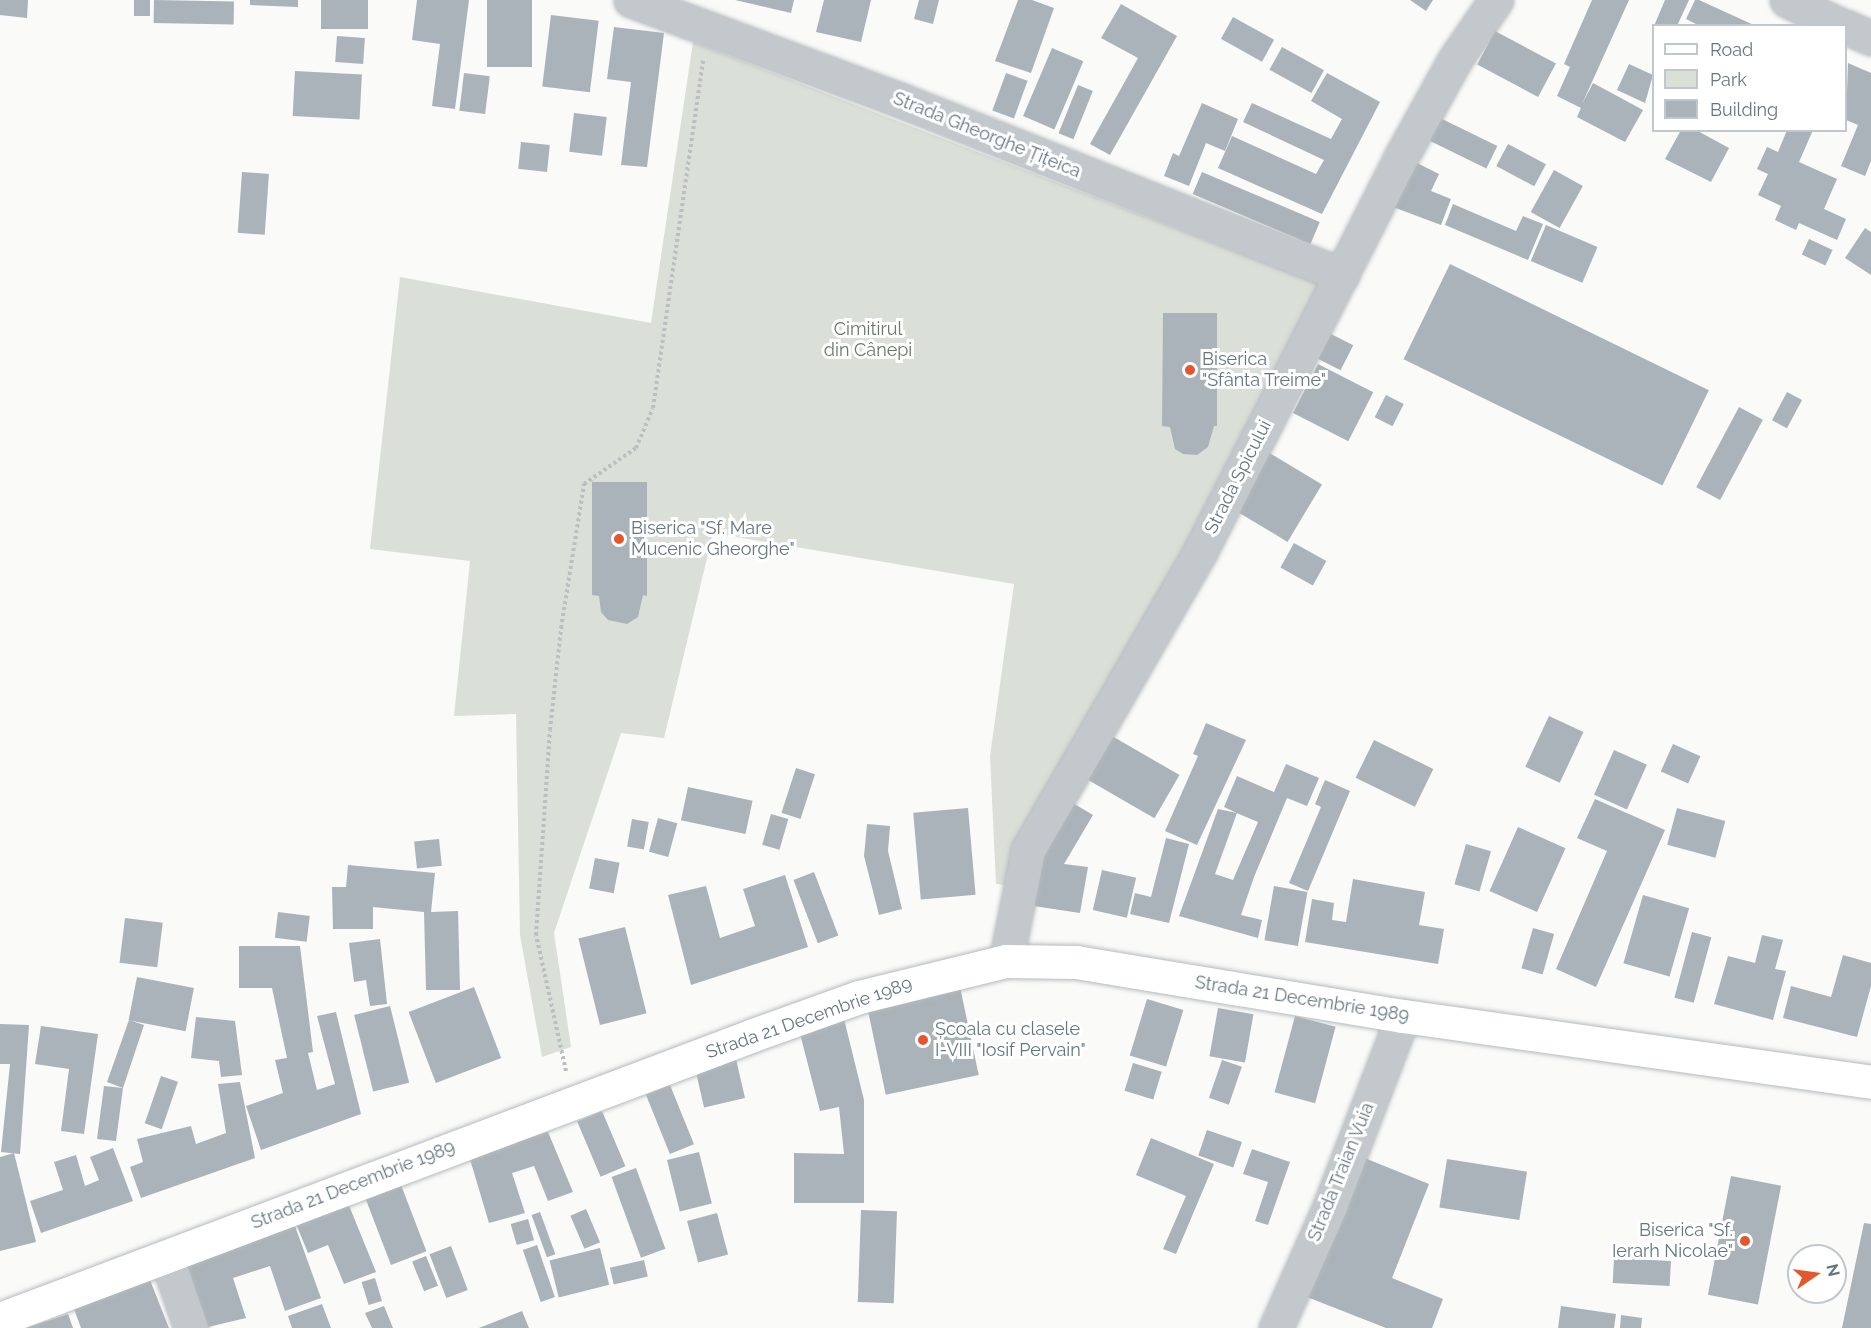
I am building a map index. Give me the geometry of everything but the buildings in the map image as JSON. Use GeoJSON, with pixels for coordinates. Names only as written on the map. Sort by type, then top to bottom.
{"type":"FeatureCollection","features":[{"type":"Feature","properties":{"kind":"main road","name":"Strada 21 Decembrie 1989"},"geometry":{"type":"LineString","coordinates":[[0,1319],[574,1102],[859,998],[1006,961],[1076,962],[1403,1016],[1871,1082]]}},
{"type":"Feature","properties":{"kind":"street","name":"Strada Gheorghe Țițeica"},"geometry":{"type":"LineString","coordinates":[[631,0],[707,27],[1342,275]]}},
{"type":"Feature","properties":{"kind":"street","name":"Strada Spicului"},"geometry":{"type":"LineString","coordinates":[[1006,961],[1028,850],[1201,550],[1449,70],[1496,0]]}},
{"type":"Feature","properties":{"kind":"street"},"geometry":{"type":"LineString","coordinates":[[1787,0],[1840,24]]}},
{"type":"Feature","properties":{"kind":"street"},"geometry":{"type":"LineString","coordinates":[[1847,27],[1871,38]]}},
{"type":"Feature","properties":{"kind":"street","name":"Strada Traian Vuia"},"geometry":{"type":"LineString","coordinates":[[1276,1328],[1330,1206],[1403,1016]]}},
{"type":"Feature","properties":{"kind":"street"},"geometry":{"type":"LineString","coordinates":[[166,1256],[191,1328]]}},
{"type":"Feature","properties":{"kind":"path"},"geometry":{"type":"LineString","coordinates":[[574,1102],[536,935],[549,730],[561,628],[584,484],[636,448],[653,408],[707,27]]}},
{"type":"Feature","properties":{"kind":"green space","name":"Cimitirul din Cânepi"},"geometry":{"type":"Polygon","coordinates":[[[693,42],[1320,284],[1220,489],[1008,885],[996,884],[990,756],[1014,584],[713,533],[664,738],[621,733],[554,933],[571,1047],[542,1057],[520,935],[516,714],[454,716],[470,561],[370,549],[400,277],[651,323],[693,42]]]}},
{"type":"Feature","properties":{"kind":"place","name":"Biserica \"Sfânta Treime\""},"geometry":{"type":"Point","coordinates":[1190,370]}},
{"type":"Feature","properties":{"kind":"place","name":"Biserica \"Sf. Mare Mucenic Gheorghe\""},"geometry":{"type":"Point","coordinates":[619,539]}},
{"type":"Feature","properties":{"kind":"place","name":"Școala cu clasele I-VIII \"Iosif Pervain\""},"geometry":{"type":"Point","coordinates":[923,1040]}},
{"type":"Feature","properties":{"kind":"place","name":"Biserica \"Sf. Ierarh Nicolae\""},"geometry":{"type":"Point","coordinates":[1745,1241]}}]}
